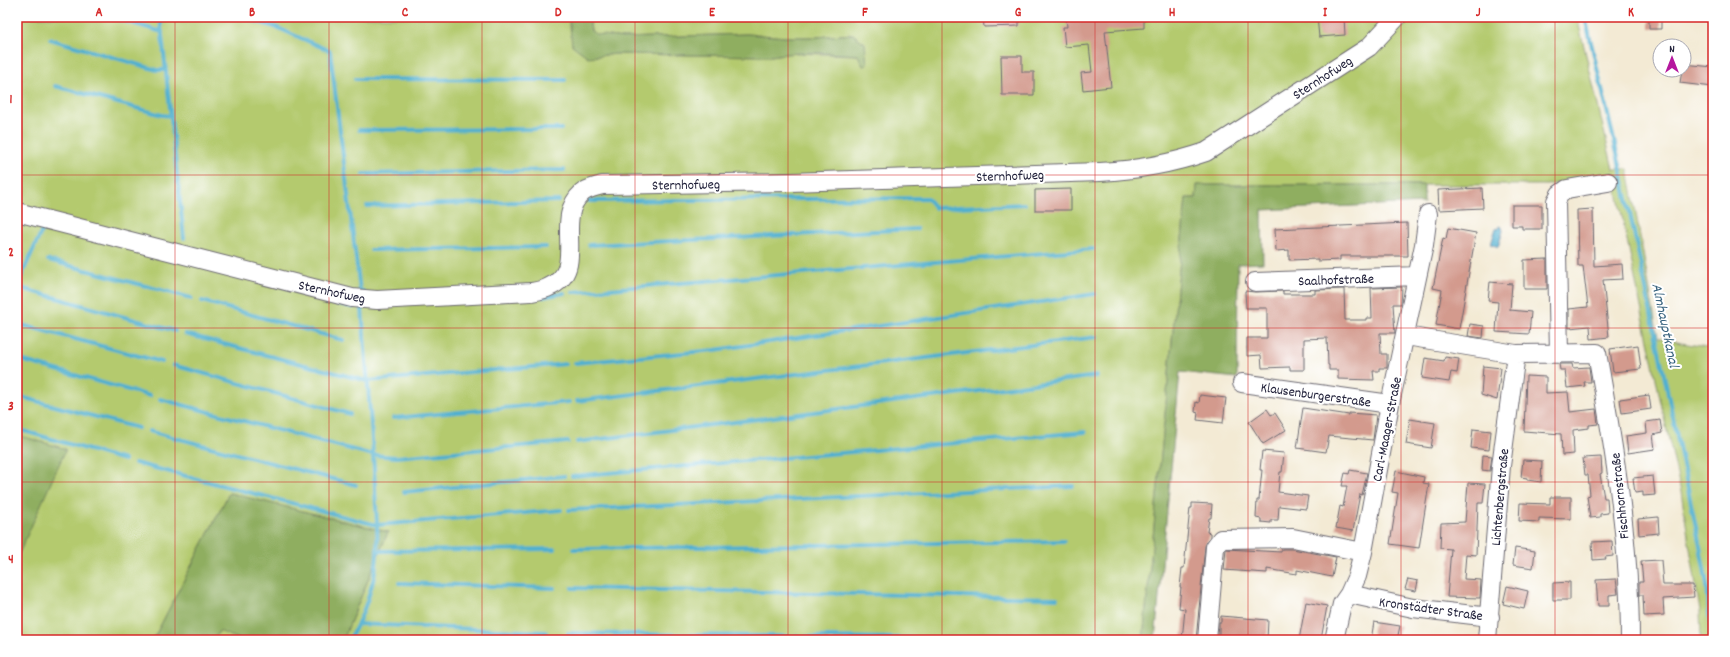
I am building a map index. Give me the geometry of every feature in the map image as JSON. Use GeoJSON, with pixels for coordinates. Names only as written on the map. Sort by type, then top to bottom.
{"type":"FeatureCollection","features":[{"type":"Feature","properties":{"kind":"street","name":"Sternhofweg"},"geometry":{"type":"LineString","coordinates":[[17,212],[352,298],[377,300],[531,292],[550,287],[563,278],[570,260],[568,225],[572,204],[583,192],[602,185],[798,182],[1100,172],[1142,168],[1180,161],[1206,152],[1369,47],[1397,17]]}},
{"type":"Feature","properties":{"kind":"street"},"geometry":{"type":"LineString","coordinates":[[1406,336],[1516,354],[1558,354],[1556,201],[1560,194],[1567,189],[1608,182]]}},
{"type":"Feature","properties":{"kind":"street","name":"Carl-Maager-Straße"},"geometry":{"type":"LineString","coordinates":[[1334,640],[1342,604],[1349,594],[1357,576],[1363,552],[1390,404],[1406,336],[1428,214]]}},
{"type":"Feature","properties":{"kind":"street","name":"Saalhofstraße"},"geometry":{"type":"LineString","coordinates":[[1255,282],[1417,276]]}},
{"type":"Feature","properties":{"kind":"street","name":"Fischhornstraße"},"geometry":{"type":"LineString","coordinates":[[1558,354],[1596,353],[1613,437],[1624,546],[1630,618],[1630,640]]}},
{"type":"Feature","properties":{"kind":"street","name":"Lichtenbergstraße"},"geometry":{"type":"LineString","coordinates":[[1487,640],[1501,466],[1516,354]]}},
{"type":"Feature","properties":{"kind":"street","name":"Klausenburgerstraße"},"geometry":{"type":"LineString","coordinates":[[1242,383],[1390,404]]}},
{"type":"Feature","properties":{"kind":"street"},"geometry":{"type":"LineString","coordinates":[[1207,640],[1215,547],[1221,539],[1293,538],[1363,552]]}},
{"type":"Feature","properties":{"kind":"street","name":"Kronstädter Straße"},"geometry":{"type":"LineString","coordinates":[[1349,594],[1413,608],[1490,617]]}},
{"type":"Feature","properties":{"kind":"green space"},"geometry":{"type":"Polygon","coordinates":[[[17,17],[569,17],[569,26],[588,57],[616,54],[771,56],[791,53],[858,55],[853,34],[817,37],[786,37],[747,34],[623,38],[596,34],[591,31],[589,17],[1301,17],[1301,19],[1321,17],[1577,17],[1613,169],[1628,169],[1658,337],[1681,343],[1713,348],[1713,640],[1701,640],[1700,611],[1681,492],[1613,173],[1547,185],[1197,185],[1196,198],[1186,198],[1143,640],[343,640],[388,532],[229,493],[153,640],[17,640],[17,558],[65,449],[17,435],[17,17]]]}},
{"type":"Feature","properties":{"kind":"green space"},"geometry":{"type":"Polygon","coordinates":[[[569,17],[589,17],[591,31],[596,34],[623,38],[747,34],[786,37],[817,37],[853,34],[865,43],[867,65],[863,66],[858,55],[825,53],[793,53],[771,56],[616,54],[588,57],[572,45],[569,17]]]}},
{"type":"Feature","properties":{"kind":"green space"},"geometry":{"type":"Polygon","coordinates":[[[1197,185],[1424,185],[1424,203],[1262,210],[1263,263],[1238,264],[1237,378],[1180,372],[1155,640],[1143,640],[1186,198],[1196,198],[1197,185]]]}},
{"type":"Feature","properties":{"kind":"green space"},"geometry":{"type":"Polygon","coordinates":[[[17,435],[66,449],[17,558],[17,435]]]}},
{"type":"Feature","properties":{"kind":"green space"},"geometry":{"type":"Polygon","coordinates":[[[229,493],[388,532],[343,640],[241,640],[219,631],[214,640],[153,640],[229,493]]]}},
{"type":"Feature","properties":{"kind":"green space"},"geometry":{"type":"Polygon","coordinates":[[[219,630],[241,640],[214,640],[219,630]]]}},
{"type":"Feature","properties":{"kind":"water"},"geometry":{"type":"Polygon","coordinates":[[[1499,226],[1502,227],[1503,231],[1498,247],[1491,244],[1496,228],[1498,229],[1499,226]]]}},
{"type":"Feature","properties":{"kind":"building"},"geometry":{"type":"Polygon","coordinates":[[[983,17],[1019,17],[1019,26],[984,27],[983,17]]]}},
{"type":"Feature","properties":{"kind":"building"},"geometry":{"type":"Polygon","coordinates":[[[1066,17],[1144,17],[1144,28],[1105,31],[1111,87],[1083,90],[1081,73],[1092,72],[1089,45],[1065,47],[1063,27],[1067,27],[1066,17]]]}},
{"type":"Feature","properties":{"kind":"building"},"geometry":{"type":"Polygon","coordinates":[[[1317,17],[1344,17],[1345,35],[1319,37],[1317,17]]]}},
{"type":"Feature","properties":{"kind":"building"},"geometry":{"type":"Polygon","coordinates":[[[1649,17],[1661,17],[1661,29],[1649,29],[1649,17]]]}},
{"type":"Feature","properties":{"kind":"building"},"geometry":{"type":"Polygon","coordinates":[[[1001,56],[1022,56],[1022,72],[1034,72],[1034,95],[1002,95],[1001,56]]]}},
{"type":"Feature","properties":{"kind":"building"},"geometry":{"type":"Polygon","coordinates":[[[1692,65],[1713,67],[1713,87],[1680,83],[1681,78],[1692,78],[1692,65]]]}},
{"type":"Feature","properties":{"kind":"building"},"geometry":{"type":"Polygon","coordinates":[[[1482,188],[1483,208],[1439,210],[1438,190],[1482,188]]]}},
{"type":"Feature","properties":{"kind":"building"},"geometry":{"type":"Polygon","coordinates":[[[1071,189],[1071,210],[1035,210],[1035,190],[1071,189]]]}},
{"type":"Feature","properties":{"kind":"building"},"geometry":{"type":"Polygon","coordinates":[[[1512,205],[1542,205],[1542,229],[1522,229],[1522,226],[1512,226],[1512,205]]]}},
{"type":"Feature","properties":{"kind":"building"},"geometry":{"type":"Polygon","coordinates":[[[1593,209],[1594,266],[1622,264],[1623,279],[1603,280],[1609,337],[1591,339],[1590,326],[1569,328],[1569,309],[1588,307],[1583,266],[1578,266],[1577,210],[1593,209]]]}},
{"type":"Feature","properties":{"kind":"building"},"geometry":{"type":"Polygon","coordinates":[[[1407,223],[1408,256],[1340,256],[1340,260],[1289,260],[1289,250],[1276,251],[1275,229],[1407,223]]]}},
{"type":"Feature","properties":{"kind":"building"},"geometry":{"type":"Polygon","coordinates":[[[1448,228],[1476,233],[1459,329],[1436,325],[1442,290],[1433,288],[1443,238],[1446,239],[1448,228]]]}},
{"type":"Feature","properties":{"kind":"building"},"geometry":{"type":"Polygon","coordinates":[[[1547,259],[1547,289],[1524,289],[1524,260],[1547,259]]]}},
{"type":"Feature","properties":{"kind":"building"},"geometry":{"type":"Polygon","coordinates":[[[1490,282],[1512,284],[1510,310],[1531,312],[1529,334],[1496,332],[1498,302],[1488,301],[1490,282]]]}},
{"type":"Feature","properties":{"kind":"building"},"geometry":{"type":"Polygon","coordinates":[[[1402,287],[1401,304],[1393,304],[1395,333],[1380,333],[1381,354],[1387,354],[1387,368],[1379,368],[1379,371],[1373,371],[1374,380],[1338,379],[1338,370],[1329,370],[1327,338],[1304,339],[1304,370],[1290,370],[1290,367],[1262,368],[1261,355],[1247,356],[1247,338],[1267,338],[1267,308],[1246,308],[1245,291],[1283,291],[1283,294],[1315,294],[1315,290],[1344,289],[1345,320],[1366,320],[1366,318],[1372,318],[1371,288],[1402,287]]]}},
{"type":"Feature","properties":{"kind":"building"},"geometry":{"type":"Polygon","coordinates":[[[1470,324],[1484,326],[1483,338],[1468,336],[1470,324]]]}},
{"type":"Feature","properties":{"kind":"building"},"geometry":{"type":"Polygon","coordinates":[[[1638,345],[1641,369],[1613,372],[1610,349],[1638,345]]]}},
{"type":"Feature","properties":{"kind":"building"},"geometry":{"type":"Polygon","coordinates":[[[1445,357],[1459,359],[1457,373],[1451,372],[1449,382],[1422,378],[1425,358],[1444,361],[1445,357]]]}},
{"type":"Feature","properties":{"kind":"building"},"geometry":{"type":"Polygon","coordinates":[[[1559,364],[1572,364],[1573,368],[1589,367],[1591,382],[1584,382],[1585,386],[1567,388],[1565,370],[1560,370],[1559,364]]]}},
{"type":"Feature","properties":{"kind":"building"},"geometry":{"type":"Polygon","coordinates":[[[1483,366],[1501,368],[1497,400],[1481,395],[1483,366]]]}},
{"type":"Feature","properties":{"kind":"building"},"geometry":{"type":"Polygon","coordinates":[[[1526,376],[1546,377],[1546,393],[1568,392],[1570,412],[1596,409],[1598,424],[1589,425],[1589,428],[1573,430],[1574,454],[1562,455],[1561,434],[1524,431],[1526,376]]]}},
{"type":"Feature","properties":{"kind":"building"},"geometry":{"type":"Polygon","coordinates":[[[1200,395],[1226,398],[1223,423],[1197,420],[1198,413],[1195,412],[1196,402],[1199,403],[1200,395]]]}},
{"type":"Feature","properties":{"kind":"building"},"geometry":{"type":"Polygon","coordinates":[[[1649,395],[1651,409],[1622,413],[1620,399],[1649,395]]]}},
{"type":"Feature","properties":{"kind":"building"},"geometry":{"type":"Polygon","coordinates":[[[1303,408],[1349,415],[1349,413],[1376,415],[1373,440],[1329,436],[1326,452],[1297,448],[1303,408]]]}},
{"type":"Feature","properties":{"kind":"building"},"geometry":{"type":"Polygon","coordinates":[[[1267,409],[1271,415],[1275,413],[1286,430],[1263,444],[1249,422],[1267,409]]]}},
{"type":"Feature","properties":{"kind":"building"},"geometry":{"type":"Polygon","coordinates":[[[1410,419],[1435,423],[1431,448],[1406,444],[1410,419]]]}},
{"type":"Feature","properties":{"kind":"building"},"geometry":{"type":"Polygon","coordinates":[[[1660,420],[1662,433],[1653,435],[1655,449],[1628,453],[1626,436],[1647,433],[1646,422],[1660,420]]]}},
{"type":"Feature","properties":{"kind":"building"},"geometry":{"type":"Polygon","coordinates":[[[1473,429],[1491,431],[1489,450],[1471,448],[1473,429]]]}},
{"type":"Feature","properties":{"kind":"building"},"geometry":{"type":"Polygon","coordinates":[[[1262,451],[1284,453],[1278,492],[1308,496],[1306,509],[1279,506],[1278,520],[1271,520],[1271,523],[1261,522],[1261,519],[1256,518],[1257,500],[1259,500],[1262,470],[1260,470],[1262,451]]]}},
{"type":"Feature","properties":{"kind":"building"},"geometry":{"type":"Polygon","coordinates":[[[1483,455],[1492,456],[1490,471],[1482,470],[1483,455]]]}},
{"type":"Feature","properties":{"kind":"building"},"geometry":{"type":"Polygon","coordinates":[[[1601,457],[1602,473],[1600,474],[1604,498],[1607,498],[1608,513],[1600,514],[1600,517],[1590,518],[1587,496],[1590,495],[1588,475],[1585,475],[1583,458],[1601,457]]]}},
{"type":"Feature","properties":{"kind":"building"},"geometry":{"type":"Polygon","coordinates":[[[1523,460],[1542,461],[1541,482],[1527,480],[1527,478],[1521,477],[1523,460]]]}},
{"type":"Feature","properties":{"kind":"building"},"geometry":{"type":"Polygon","coordinates":[[[1350,470],[1367,473],[1362,495],[1360,494],[1353,531],[1336,528],[1340,506],[1343,507],[1347,486],[1342,486],[1345,473],[1349,474],[1350,470]]]}},
{"type":"Feature","properties":{"kind":"building"},"geometry":{"type":"Polygon","coordinates":[[[1396,471],[1424,477],[1423,483],[1429,484],[1419,548],[1390,544],[1398,493],[1392,492],[1396,471]]]}},
{"type":"Feature","properties":{"kind":"building"},"geometry":{"type":"Polygon","coordinates":[[[1653,476],[1655,495],[1643,496],[1643,492],[1635,493],[1633,478],[1653,476]]]}},
{"type":"Feature","properties":{"kind":"building"},"geometry":{"type":"Polygon","coordinates":[[[1468,483],[1485,484],[1483,503],[1478,503],[1476,555],[1466,554],[1464,579],[1481,580],[1480,598],[1447,597],[1451,549],[1440,548],[1441,523],[1465,522],[1468,483]]]}},
{"type":"Feature","properties":{"kind":"building"},"geometry":{"type":"Polygon","coordinates":[[[1550,497],[1571,497],[1571,519],[1539,518],[1539,522],[1519,521],[1520,503],[1550,504],[1550,497]]]}},
{"type":"Feature","properties":{"kind":"building"},"geometry":{"type":"Polygon","coordinates":[[[1192,503],[1212,504],[1211,518],[1209,518],[1207,532],[1210,533],[1210,536],[1205,546],[1196,640],[1182,640],[1185,609],[1179,608],[1180,587],[1182,568],[1184,568],[1190,508],[1192,508],[1192,503]]]}},
{"type":"Feature","properties":{"kind":"building"},"geometry":{"type":"Polygon","coordinates":[[[1658,517],[1659,533],[1639,535],[1638,519],[1658,517]]]}},
{"type":"Feature","properties":{"kind":"building"},"geometry":{"type":"Polygon","coordinates":[[[1612,541],[1613,556],[1605,557],[1606,559],[1593,560],[1592,542],[1612,541]]]}},
{"type":"Feature","properties":{"kind":"building"},"geometry":{"type":"Polygon","coordinates":[[[1515,548],[1535,551],[1533,568],[1513,565],[1515,548]]]}},
{"type":"Feature","properties":{"kind":"building"},"geometry":{"type":"Polygon","coordinates":[[[1226,549],[1281,552],[1282,549],[1292,549],[1336,557],[1332,577],[1297,570],[1297,574],[1267,569],[1267,573],[1224,570],[1226,549]]]}},
{"type":"Feature","properties":{"kind":"building"},"geometry":{"type":"Polygon","coordinates":[[[1661,560],[1663,585],[1693,585],[1694,597],[1663,599],[1664,615],[1644,616],[1643,595],[1639,595],[1639,582],[1643,582],[1641,561],[1661,560]]]}},
{"type":"Feature","properties":{"kind":"building"},"geometry":{"type":"Polygon","coordinates":[[[1408,579],[1418,581],[1416,591],[1405,589],[1408,579]]]}},
{"type":"Feature","properties":{"kind":"building"},"geometry":{"type":"Polygon","coordinates":[[[1616,579],[1618,594],[1609,595],[1609,606],[1598,606],[1596,580],[1616,579]]]}},
{"type":"Feature","properties":{"kind":"building"},"geometry":{"type":"Polygon","coordinates":[[[1570,582],[1570,600],[1553,600],[1553,583],[1570,582]]]}},
{"type":"Feature","properties":{"kind":"building"},"geometry":{"type":"Polygon","coordinates":[[[1507,586],[1528,591],[1524,609],[1503,604],[1507,586]]]}},
{"type":"Feature","properties":{"kind":"building"},"geometry":{"type":"Polygon","coordinates":[[[1306,602],[1327,606],[1321,640],[1299,640],[1306,602]]]}},
{"type":"Feature","properties":{"kind":"building"},"geometry":{"type":"Polygon","coordinates":[[[1221,616],[1268,620],[1267,640],[1219,640],[1219,622],[1221,622],[1221,616]]]}},
{"type":"Feature","properties":{"kind":"building"},"geometry":{"type":"Polygon","coordinates":[[[1374,622],[1400,626],[1397,640],[1371,640],[1374,622]]]}},
{"type":"Feature","properties":{"kind":"waterway"},"geometry":{"type":"LineString","coordinates":[[111,17],[162,32]]}},
{"type":"Feature","properties":{"kind":"waterway"},"geometry":{"type":"LineString","coordinates":[[160,17],[184,238]]}},
{"type":"Feature","properties":{"kind":"waterway"},"geometry":{"type":"LineString","coordinates":[[242,17],[278,28],[330,51],[360,291],[363,291]]}},
{"type":"Feature","properties":{"kind":"waterway","name":"Almhauptkanal"},"geometry":{"type":"LineString","coordinates":[[1585,17],[1620,166],[1700,546],[1707,585],[1711,640]]}},
{"type":"Feature","properties":{"kind":"waterway"},"geometry":{"type":"LineString","coordinates":[[50,39],[157,70],[166,70]]}},
{"type":"Feature","properties":{"kind":"waterway"},"geometry":{"type":"LineString","coordinates":[[355,79],[565,80]]}},
{"type":"Feature","properties":{"kind":"waterway"},"geometry":{"type":"LineString","coordinates":[[55,86],[162,115],[171,116]]}},
{"type":"Feature","properties":{"kind":"waterway"},"geometry":{"type":"LineString","coordinates":[[359,130],[561,129]]}},
{"type":"Feature","properties":{"kind":"waterway"},"geometry":{"type":"LineString","coordinates":[[363,174],[564,170]]}},
{"type":"Feature","properties":{"kind":"waterway"},"geometry":{"type":"LineString","coordinates":[[589,201],[927,198],[935,208],[1025,204]]}},
{"type":"Feature","properties":{"kind":"waterway"},"geometry":{"type":"LineString","coordinates":[[367,206],[559,201]]}},
{"type":"Feature","properties":{"kind":"waterway"},"geometry":{"type":"LineString","coordinates":[[17,286],[43,228],[47,226]]}},
{"type":"Feature","properties":{"kind":"waterway"},"geometry":{"type":"LineString","coordinates":[[589,245],[917,229]]}},
{"type":"Feature","properties":{"kind":"waterway"},"geometry":{"type":"LineString","coordinates":[[371,250],[546,247]]}},
{"type":"Feature","properties":{"kind":"waterway"},"geometry":{"type":"LineString","coordinates":[[573,292],[1093,249]]}},
{"type":"Feature","properties":{"kind":"waterway"},"geometry":{"type":"LineString","coordinates":[[48,260],[191,298]]}},
{"type":"Feature","properties":{"kind":"waterway"},"geometry":{"type":"LineString","coordinates":[[17,287],[175,331]]}},
{"type":"Feature","properties":{"kind":"waterway"},"geometry":{"type":"LineString","coordinates":[[543,297],[564,293]]}},
{"type":"Feature","properties":{"kind":"waterway"},"geometry":{"type":"LineString","coordinates":[[575,363],[715,350],[1095,294]]}},
{"type":"Feature","properties":{"kind":"waterway"},"geometry":{"type":"LineString","coordinates":[[202,301],[343,340]]}},
{"type":"Feature","properties":{"kind":"waterway"},"geometry":{"type":"LineString","coordinates":[[330,302],[353,307]]}},
{"type":"Feature","properties":{"kind":"waterway"},"geometry":{"type":"LineString","coordinates":[[349,640],[366,604],[371,589],[377,558],[374,465],[362,308]]}},
{"type":"Feature","properties":{"kind":"waterway"},"geometry":{"type":"LineString","coordinates":[[22,325],[162,362]]}},
{"type":"Feature","properties":{"kind":"waterway"},"geometry":{"type":"LineString","coordinates":[[185,334],[367,381],[566,364]]}},
{"type":"Feature","properties":{"kind":"waterway"},"geometry":{"type":"LineString","coordinates":[[577,401],[1097,337]]}},
{"type":"Feature","properties":{"kind":"waterway"},"geometry":{"type":"LineString","coordinates":[[17,359],[150,396]]}},
{"type":"Feature","properties":{"kind":"waterway"},"geometry":{"type":"LineString","coordinates":[[173,365],[350,414]]}},
{"type":"Feature","properties":{"kind":"waterway"},"geometry":{"type":"LineString","coordinates":[[577,442],[1097,376]]}},
{"type":"Feature","properties":{"kind":"waterway"},"geometry":{"type":"LineString","coordinates":[[17,396],[138,428]]}},
{"type":"Feature","properties":{"kind":"waterway"},"geometry":{"type":"LineString","coordinates":[[160,399],[373,455],[396,457],[568,442]]}},
{"type":"Feature","properties":{"kind":"waterway"},"geometry":{"type":"LineString","coordinates":[[393,418],[569,402]]}},
{"type":"Feature","properties":{"kind":"waterway"},"geometry":{"type":"LineString","coordinates":[[17,429],[124,460]]}},
{"type":"Feature","properties":{"kind":"waterway"},"geometry":{"type":"LineString","coordinates":[[149,431],[356,485]]}},
{"type":"Feature","properties":{"kind":"waterway"},"geometry":{"type":"LineString","coordinates":[[572,476],[1085,432]]}},
{"type":"Feature","properties":{"kind":"waterway"},"geometry":{"type":"LineString","coordinates":[[135,463],[377,525],[561,510]]}},
{"type":"Feature","properties":{"kind":"waterway"},"geometry":{"type":"LineString","coordinates":[[404,492],[564,476]]}},
{"type":"Feature","properties":{"kind":"waterway"},"geometry":{"type":"LineString","coordinates":[[569,510],[1073,486]]}},
{"type":"Feature","properties":{"kind":"waterway"},"geometry":{"type":"LineString","coordinates":[[573,549],[1064,541]]}},
{"type":"Feature","properties":{"kind":"waterway"},"geometry":{"type":"LineString","coordinates":[[377,551],[555,549]]}},
{"type":"Feature","properties":{"kind":"waterway"},"geometry":{"type":"LineString","coordinates":[[399,583],[554,588]]}},
{"type":"Feature","properties":{"kind":"waterway"},"geometry":{"type":"LineString","coordinates":[[572,588],[1057,598]]}},
{"type":"Feature","properties":{"kind":"waterway"},"geometry":{"type":"LineString","coordinates":[[358,624],[546,632]]}},
{"type":"Feature","properties":{"kind":"waterway"},"geometry":{"type":"LineString","coordinates":[[568,633],[1022,640]]}}]}
